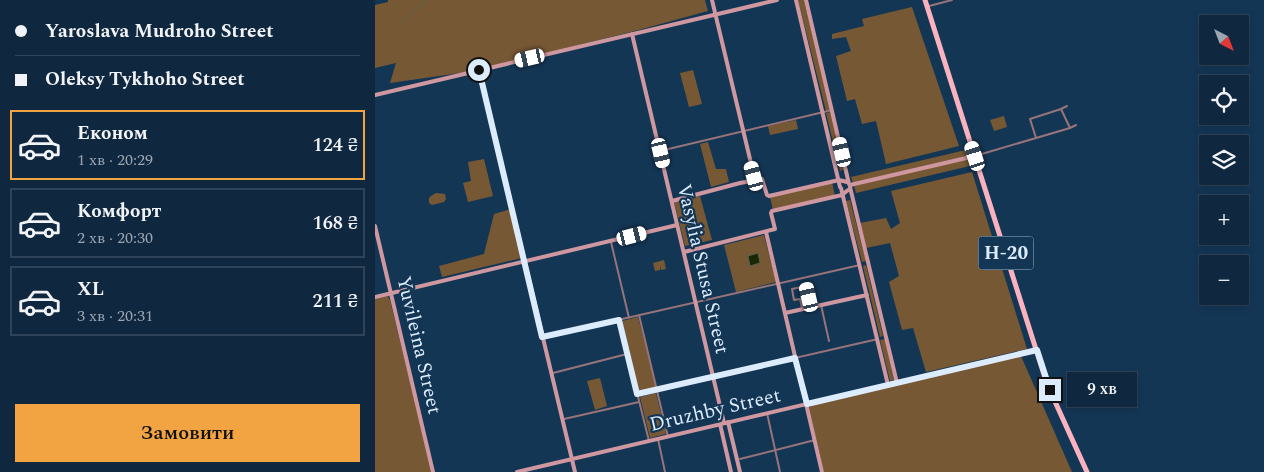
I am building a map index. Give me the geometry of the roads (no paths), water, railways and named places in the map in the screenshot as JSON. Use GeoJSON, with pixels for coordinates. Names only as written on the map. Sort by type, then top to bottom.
{"type":"FeatureCollection","features":[{"type":"Feature","properties":{"kind":"main road","name":"Н-20"},"geometry":{"type":"LineString","coordinates":[[925,0],[1053,399],[1087,472]]}},
{"type":"Feature","properties":{"kind":"street"},"geometry":{"type":"LineString","coordinates":[[712,0],[755,180]]}},
{"type":"Feature","properties":{"kind":"street"},"geometry":{"type":"LineString","coordinates":[[375,95],[777,0]]}},
{"type":"Feature","properties":{"kind":"street"},"geometry":{"type":"LineString","coordinates":[[796,0],[888,385]]}},
{"type":"Feature","properties":{"kind":"street"},"geometry":{"type":"LineString","coordinates":[[807,0],[849,186],[897,383]]}},
{"type":"Feature","properties":{"kind":"street"},"geometry":{"type":"LineString","coordinates":[[927,7],[952,0]]}},
{"type":"Feature","properties":{"kind":"street","name":"Vasylia Stusa Street"},"geometry":{"type":"LineString","coordinates":[[632,34],[724,423],[740,472]]}},
{"type":"Feature","properties":{"kind":"street"},"geometry":{"type":"LineString","coordinates":[[479,70],[575,472]]}},
{"type":"Feature","properties":{"kind":"street"},"geometry":{"type":"LineString","coordinates":[[1036,138],[1030,119],[1067,106]]}},
{"type":"Feature","properties":{"kind":"street"},"geometry":{"type":"LineString","coordinates":[[1061,109],[1070,128]]}},
{"type":"Feature","properties":{"kind":"street"},"geometry":{"type":"LineString","coordinates":[[660,151],[832,110]]}},
{"type":"Feature","properties":{"kind":"street"},"geometry":{"type":"LineString","coordinates":[[840,187],[844,191],[849,186],[975,156],[1076,125]]}},
{"type":"Feature","properties":{"kind":"street"},"geometry":{"type":"LineString","coordinates":[[672,201],[739,183],[762,179],[765,192],[769,196],[839,180],[849,186]]}},
{"type":"Feature","properties":{"kind":"street"},"geometry":{"type":"LineString","coordinates":[[840,187],[842,182],[849,186]]}},
{"type":"Feature","properties":{"kind":"street"},"geometry":{"type":"LineString","coordinates":[[684,252],[775,229],[772,212],[842,195],[849,186]]}},
{"type":"Feature","properties":{"kind":"street"},"geometry":{"type":"LineString","coordinates":[[375,297],[677,225]]}},
{"type":"Feature","properties":{"kind":"street","name":"Yuvileina Street"},"geometry":{"type":"LineString","coordinates":[[375,226],[433,472]]}},
{"type":"Feature","properties":{"kind":"street"},"geometry":{"type":"LineString","coordinates":[[764,233],[778,283],[823,472]]}},
{"type":"Feature","properties":{"kind":"street"},"geometry":{"type":"LineString","coordinates":[[611,241],[629,318]]}},
{"type":"Feature","properties":{"kind":"street"},"geometry":{"type":"LineString","coordinates":[[542,337],[860,265]]}},
{"type":"Feature","properties":{"kind":"street"},"geometry":{"type":"LineString","coordinates":[[802,310],[800,299],[794,300],[792,289],[806,286],[811,308]]}},
{"type":"Feature","properties":{"kind":"street"},"geometry":{"type":"LineString","coordinates":[[785,313],[867,295]]}},
{"type":"Feature","properties":{"kind":"street"},"geometry":{"type":"LineString","coordinates":[[821,305],[829,340]]}},
{"type":"Feature","properties":{"kind":"street"},"geometry":{"type":"LineString","coordinates":[[639,315],[668,437]]}},
{"type":"Feature","properties":{"kind":"street"},"geometry":{"type":"LineString","coordinates":[[619,320],[649,441]]}},
{"type":"Feature","properties":{"kind":"street"},"geometry":{"type":"LineString","coordinates":[[637,394],[877,339]]}},
{"type":"Feature","properties":{"kind":"street","name":"Druzhby Street"},"geometry":{"type":"LineString","coordinates":[[517,472],[1037,350]]}},
{"type":"Feature","properties":{"kind":"street"},"geometry":{"type":"LineString","coordinates":[[551,374],[627,354]]}},
{"type":"Feature","properties":{"kind":"street"},"geometry":{"type":"LineString","coordinates":[[562,420],[639,402]]}},
{"type":"Feature","properties":{"kind":"street"},"geometry":{"type":"LineString","coordinates":[[767,413],[780,472]]}},
{"type":"Feature","properties":{"kind":"street","name":"Vasylia Stusa Street"},"geometry":{"type":"LineString","coordinates":[[724,423],[731,472]]}},
{"type":"Feature","properties":{"kind":"street"},"geometry":{"type":"LineString","coordinates":[[658,439],[665,472]]}},
{"type":"Feature","properties":{"kind":"street"},"geometry":{"type":"LineString","coordinates":[[740,459],[815,440]]}},
{"type":"Feature","properties":{"kind":"waterway"},"geometry":{"type":"LineString","coordinates":[[402,22],[427,0]]}}]}
